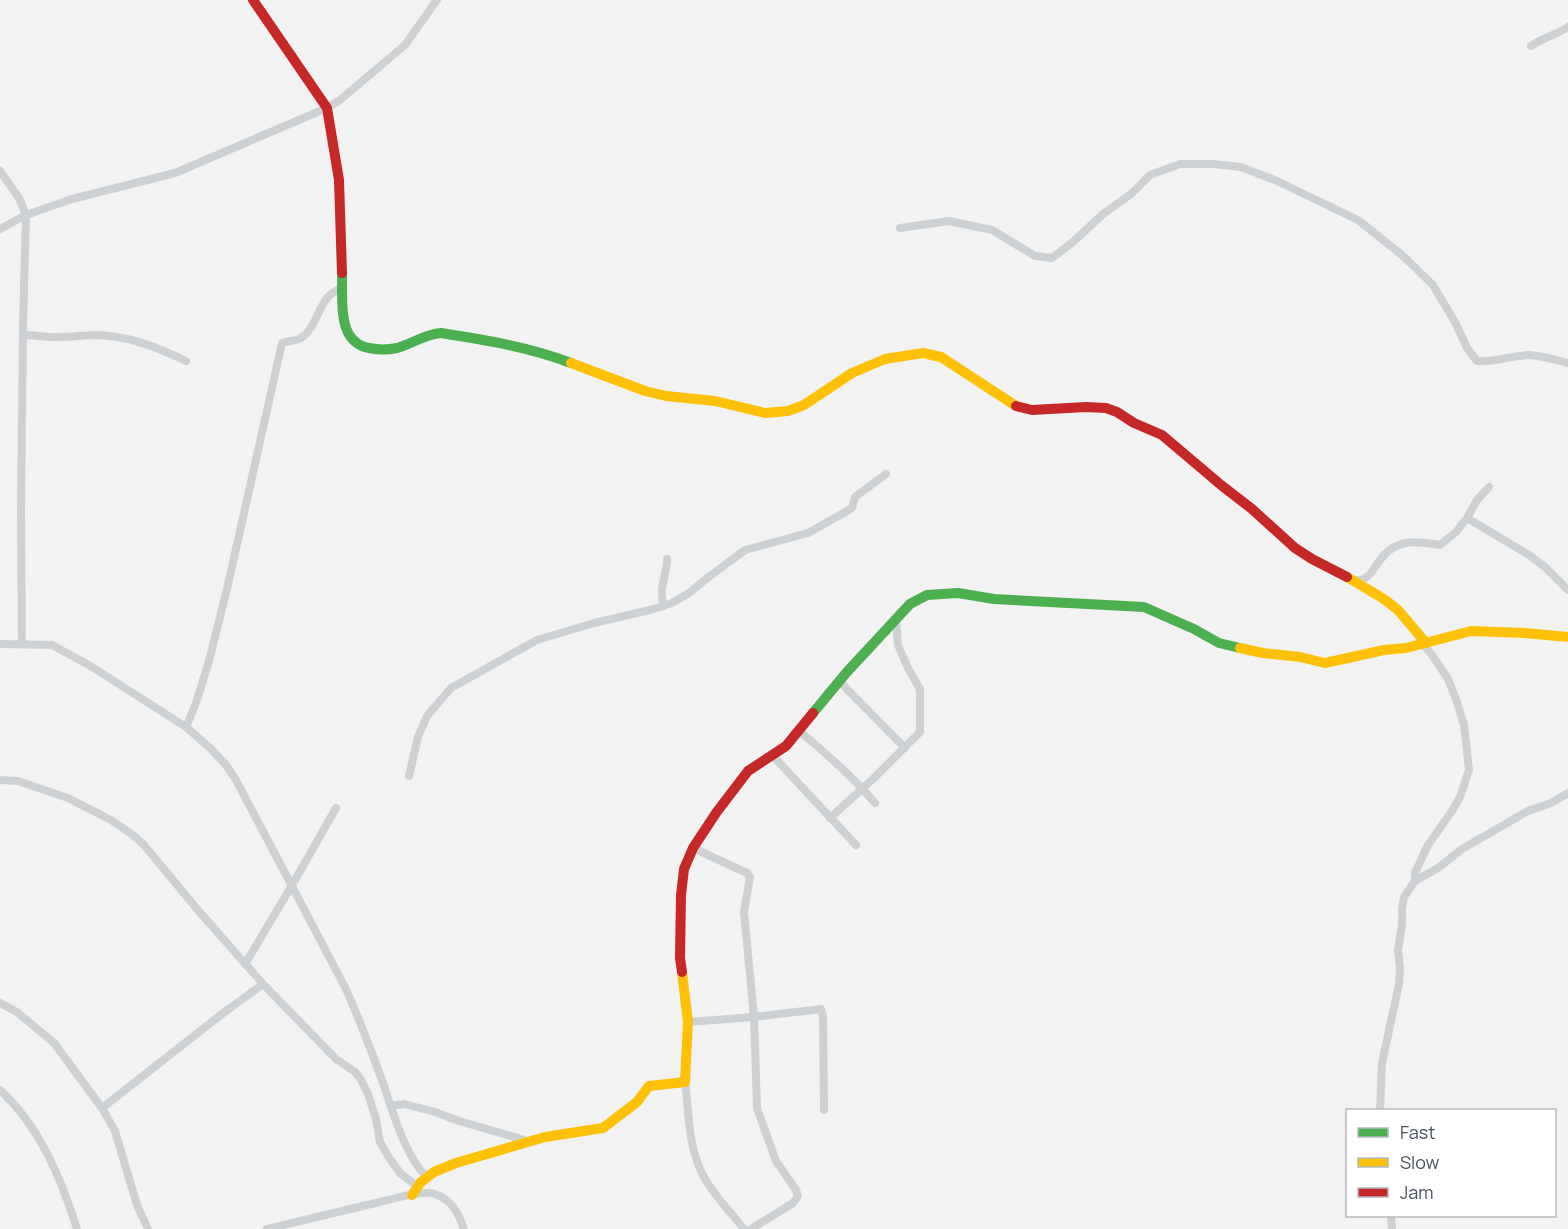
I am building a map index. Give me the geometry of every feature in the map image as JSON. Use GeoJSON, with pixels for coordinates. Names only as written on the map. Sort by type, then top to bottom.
{"type":"FeatureCollection","features":[{"type":"Feature","properties":{"kind":"street"},"geometry":{"type":"LineString","coordinates":[[253,0],[327,108],[339,180],[344,323],[348,334],[356,343],[381,350],[393,349],[431,333],[504,343],[544,353],[645,391],[666,396],[715,401],[765,413],[788,411],[804,405],[852,373],[885,359],[923,353],[941,357],[1016,406],[1032,410],[1106,408],[1117,412],[1134,423],[1162,435],[1252,508],[1295,548],[1384,599],[1398,610],[1425,643],[1448,680],[1456,699],[1464,725],[1468,770],[1460,797],[1428,845],[1415,873],[1415,881]]}},
{"type":"Feature","properties":{"kind":"street"},"geometry":{"type":"LineString","coordinates":[[0,229],[26,215],[72,199],[175,173],[327,108],[340,100],[405,45],[437,0]]}},
{"type":"Feature","properties":{"kind":"street"},"geometry":{"type":"LineString","coordinates":[[1531,46],[1568,27]]}},
{"type":"Feature","properties":{"kind":"street"},"geometry":{"type":"LineString","coordinates":[[900,228],[948,221],[992,230],[1035,256],[1052,258],[1103,214],[1131,194],[1150,175],[1180,164],[1241,167],[1295,189],[1358,220],[1402,255],[1433,285],[1467,348],[1477,361],[1487,362],[1530,355],[1568,363]]}},
{"type":"Feature","properties":{"kind":"street"},"geometry":{"type":"LineString","coordinates":[[0,171],[19,198],[26,215],[21,510],[22,645]]}},
{"type":"Feature","properties":{"kind":"street"},"geometry":{"type":"LineString","coordinates":[[186,727],[210,661],[282,343],[303,337],[329,295],[343,287]]}},
{"type":"Feature","properties":{"kind":"street"},"geometry":{"type":"LineString","coordinates":[[23,334],[54,337],[98,335],[118,337],[136,340],[186,361]]}},
{"type":"Feature","properties":{"kind":"street"},"geometry":{"type":"LineString","coordinates":[[409,777],[418,736],[427,716],[451,688],[537,640],[672,603],[689,593],[745,550],[808,533],[829,522],[852,508],[855,497],[886,474]]}},
{"type":"Feature","properties":{"kind":"street"},"geometry":{"type":"LineString","coordinates":[[1356,582],[1370,576],[1380,560],[1393,547],[1401,543],[1414,541],[1440,545],[1456,532],[1477,500],[1489,487]]}},
{"type":"Feature","properties":{"kind":"street"},"geometry":{"type":"LineString","coordinates":[[1467,518],[1529,555],[1545,567],[1568,591]]}},
{"type":"Feature","properties":{"kind":"street"},"geometry":{"type":"LineString","coordinates":[[663,606],[661,597],[667,559]]}},
{"type":"Feature","properties":{"kind":"street"},"geometry":{"type":"LineString","coordinates":[[744,1229],[704,1178],[692,1141],[685,1082],[688,1022],[680,958],[684,869],[693,848],[748,771],[786,746],[839,681],[910,604],[927,595],[958,593],[994,599],[1144,607],[1194,629],[1219,643],[1325,663],[1425,643],[1471,631],[1568,637]]}},
{"type":"Feature","properties":{"kind":"street"},"geometry":{"type":"LineString","coordinates":[[830,818],[863,789],[920,732],[920,689],[898,645],[896,619]]}},
{"type":"Feature","properties":{"kind":"street"},"geometry":{"type":"LineString","coordinates":[[0,644],[52,645],[186,727],[212,749],[226,765],[353,1004],[412,1156],[419,1170],[427,1177]]}},
{"type":"Feature","properties":{"kind":"street"},"geometry":{"type":"LineString","coordinates":[[839,681],[904,748]]}},
{"type":"Feature","properties":{"kind":"street"},"geometry":{"type":"LineString","coordinates":[[798,730],[831,757],[875,803]]}},
{"type":"Feature","properties":{"kind":"street"},"geometry":{"type":"LineString","coordinates":[[773,756],[856,845]]}},
{"type":"Feature","properties":{"kind":"street"},"geometry":{"type":"LineString","coordinates":[[0,780],[18,781],[68,798],[111,819],[144,845],[263,984],[336,1059],[360,1078],[376,1119],[380,1142],[415,1191]]}},
{"type":"Feature","properties":{"kind":"street"},"geometry":{"type":"LineString","coordinates":[[1380,1109],[1382,1063],[1399,984],[1398,950],[1404,897],[1415,881],[1462,849],[1528,811],[1568,793]]}},
{"type":"Feature","properties":{"kind":"street"},"geometry":{"type":"LineString","coordinates":[[245,964],[336,808]]}},
{"type":"Feature","properties":{"kind":"street"},"geometry":{"type":"LineString","coordinates":[[693,848],[747,873],[750,877],[744,912],[754,1017],[757,1108],[776,1161],[798,1196],[792,1203],[751,1229]]}},
{"type":"Feature","properties":{"kind":"street"},"geometry":{"type":"LineString","coordinates":[[102,1108],[263,984]]}},
{"type":"Feature","properties":{"kind":"street"},"geometry":{"type":"LineString","coordinates":[[0,1003],[17,1012],[54,1043],[102,1108],[115,1131],[137,1205],[148,1229]]}},
{"type":"Feature","properties":{"kind":"street"},"geometry":{"type":"LineString","coordinates":[[688,1022],[821,1009],[824,1110]]}},
{"type":"Feature","properties":{"kind":"street"},"geometry":{"type":"LineString","coordinates":[[415,1191],[434,1172],[456,1163],[545,1137],[603,1128],[637,1102],[649,1086],[685,1082]]}},
{"type":"Feature","properties":{"kind":"street"},"geometry":{"type":"LineString","coordinates":[[0,1090],[16,1105],[41,1139],[66,1193],[77,1229]]}},
{"type":"Feature","properties":{"kind":"street"},"geometry":{"type":"LineString","coordinates":[[391,1106],[404,1104],[414,1106],[529,1141]]}},
{"type":"Feature","properties":{"kind":"street"},"geometry":{"type":"LineString","coordinates":[[267,1229],[415,1191],[438,1195],[459,1214],[464,1229]]}},
{"type":"Feature","properties":{"kind":"traffic: fast"},"geometry":{"type":"LineString","coordinates":[[342,273],[342,307],[346,328],[358,344],[376,349],[394,349],[429,335],[441,333],[523,348],[571,363]]}},
{"type":"Feature","properties":{"kind":"traffic: fast"},"geometry":{"type":"LineString","coordinates":[[813,713],[846,673],[910,604],[927,595],[958,593],[994,599],[1144,607],[1194,629],[1219,643],[1240,648]]}},
{"type":"Feature","properties":{"kind":"traffic: slow"},"geometry":{"type":"LineString","coordinates":[[571,363],[645,391],[666,396],[715,401],[765,413],[788,411],[804,405],[852,373],[885,359],[923,353],[941,357],[1016,406]]}},
{"type":"Feature","properties":{"kind":"traffic: slow"},"geometry":{"type":"LineString","coordinates":[[1347,577],[1398,610],[1426,643]]}},
{"type":"Feature","properties":{"kind":"traffic: slow"},"geometry":{"type":"LineString","coordinates":[[1240,648],[1325,663],[1384,650],[1406,648],[1471,631],[1568,637]]}},
{"type":"Feature","properties":{"kind":"traffic: slow"},"geometry":{"type":"LineString","coordinates":[[412,1195],[421,1182],[434,1172],[456,1163],[545,1137],[603,1128],[637,1102],[649,1086],[685,1082],[688,1022],[682,972]]}},
{"type":"Feature","properties":{"kind":"traffic: jam"},"geometry":{"type":"LineString","coordinates":[[253,0],[327,108],[339,180],[342,273]]}},
{"type":"Feature","properties":{"kind":"traffic: jam"},"geometry":{"type":"LineString","coordinates":[[1016,406],[1032,410],[1106,408],[1162,435],[1252,509],[1295,548],[1347,577]]}},
{"type":"Feature","properties":{"kind":"traffic: jam"},"geometry":{"type":"LineString","coordinates":[[682,972],[680,958],[681,895],[684,869],[693,848],[748,771],[786,746],[813,713]]}}]}
